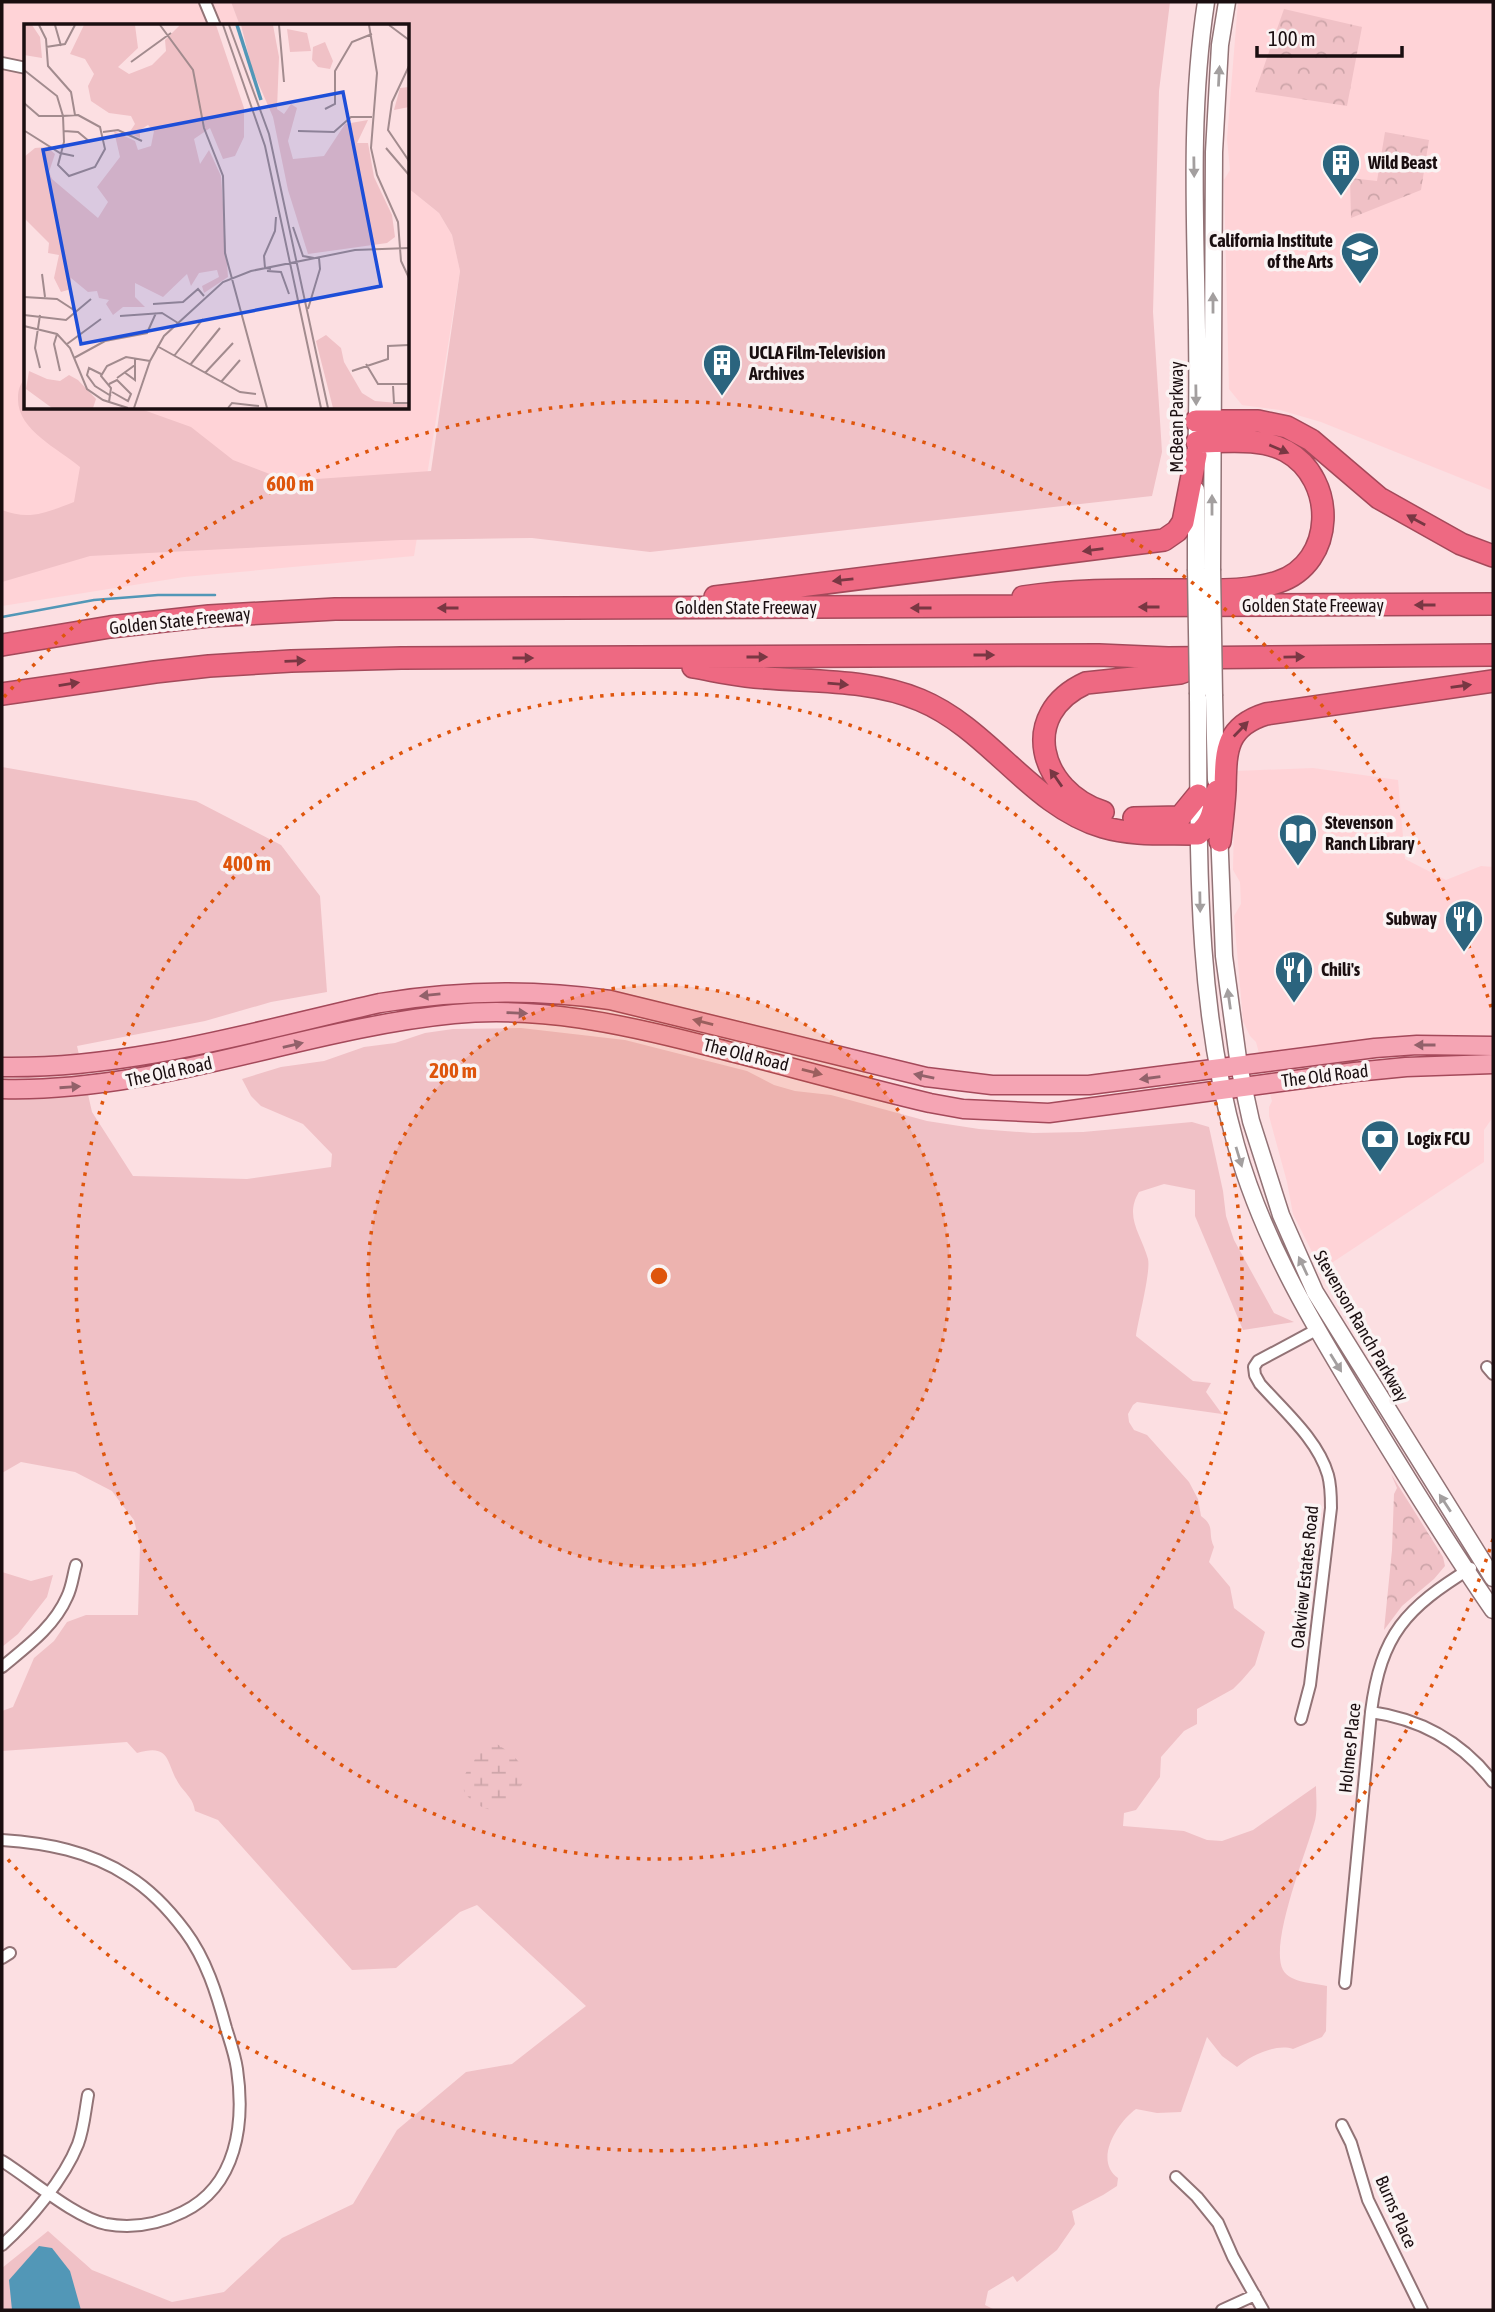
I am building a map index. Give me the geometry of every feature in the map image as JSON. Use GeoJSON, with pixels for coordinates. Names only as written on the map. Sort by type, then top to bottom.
{"type":"FeatureCollection","features":[{"type":"Feature","properties":{"kind":"highway"},"geometry":{"type":"LineString","coordinates":[[1203,436],[1258,421],[1287,428],[1311,440],[1379,498],[1461,544],[1493,556]]}},
{"type":"Feature","properties":{"kind":"highway"},"geometry":{"type":"LineString","coordinates":[[639,608],[1164,540],[1177,531],[1183,522],[1203,436]]}},
{"type":"Feature","properties":{"kind":"highway"},"geometry":{"type":"LineString","coordinates":[[953,608],[1062,591],[1228,590],[1262,587],[1297,573],[1319,543],[1324,525],[1324,507],[1310,472],[1299,459],[1275,446],[1203,436]]}},
{"type":"Feature","properties":{"kind":"highway","name":"Golden State Freeway"},"geometry":{"type":"LineString","coordinates":[[2,645],[110,627],[234,614],[335,609],[1493,604]]}},
{"type":"Feature","properties":{"kind":"highway"},"geometry":{"type":"LineString","coordinates":[[2,694],[155,672],[291,661],[640,657],[1493,655]]}},
{"type":"Feature","properties":{"kind":"highway"},"geometry":{"type":"LineString","coordinates":[[640,657],[746,676],[863,685],[899,692],[934,706],[967,726],[1060,807],[1088,822],[1129,832],[1198,834],[1208,827],[1212,818],[1208,793]]}},
{"type":"Feature","properties":{"kind":"highway"},"geometry":{"type":"LineString","coordinates":[[1208,793],[1180,817],[1123,818],[1099,811],[1071,796],[1051,772],[1044,749],[1046,727],[1056,706],[1074,688],[1086,683],[1180,673],[1226,657]]}},
{"type":"Feature","properties":{"kind":"highway"},"geometry":{"type":"LineString","coordinates":[[1220,841],[1226,752],[1235,734],[1247,721],[1266,714],[1493,681]]}},
{"type":"Feature","properties":{"kind":"main road","name":"McBean Parkway"},"geometry":{"type":"LineString","coordinates":[[1206,2],[1200,38],[1193,145],[1203,436],[1208,793]]}},
{"type":"Feature","properties":{"kind":"main road","name":"McBean Parkway"},"geometry":{"type":"LineString","coordinates":[[1203,436],[1214,152],[1220,45],[1227,2]]}},
{"type":"Feature","properties":{"kind":"main road"},"geometry":{"type":"LineString","coordinates":[[1197,93],[1201,126],[1214,152]]}},
{"type":"Feature","properties":{"kind":"main road","name":"Stevenson Ranch Parkway"},"geometry":{"type":"LineString","coordinates":[[1208,793],[1220,841],[1224,956],[1239,1066],[1251,1121],[1281,1215],[1315,1292],[1493,1578]]}},
{"type":"Feature","properties":{"kind":"main road"},"geometry":{"type":"LineString","coordinates":[[1198,834],[1201,941],[1218,1069],[1242,1167],[1267,1234],[1316,1330],[1493,1610]]}},
{"type":"Feature","properties":{"kind":"main road","name":"The Old Road"},"geometry":{"type":"LineString","coordinates":[[2,1067],[73,1065],[142,1056],[380,1003],[419,996],[490,991],[573,995],[610,1000],[902,1071],[960,1083],[1024,1087],[1089,1085],[1375,1048],[1417,1045],[1493,1046]]}},
{"type":"Feature","properties":{"kind":"main road","name":"The Old Road"},"geometry":{"type":"LineString","coordinates":[[2,1089],[110,1084],[376,1025],[492,1012],[564,1016],[641,1028],[897,1095],[963,1109],[1049,1113],[1355,1072],[1493,1064]]}},
{"type":"Feature","properties":{"kind":"street"},"geometry":{"type":"LineString","coordinates":[[205,2],[214,24]]}},
{"type":"Feature","properties":{"kind":"street"},"geometry":{"type":"LineString","coordinates":[[2,63],[24,68]]}},
{"type":"Feature","properties":{"kind":"street","name":"Oakview Estates Road"},"geometry":{"type":"LineString","coordinates":[[1301,1718],[1310,1685],[1331,1508],[1328,1476],[1320,1456],[1260,1384],[1254,1367],[1258,1361],[1316,1330]]}},
{"type":"Feature","properties":{"kind":"street","name":"Holmes Place"},"geometry":{"type":"LineString","coordinates":[[1345,1983],[1371,1712],[1379,1667],[1390,1640],[1421,1602],[1482,1561]]}},
{"type":"Feature","properties":{"kind":"street"},"geometry":{"type":"LineString","coordinates":[[2,1667],[38,1637],[57,1614],[68,1596],[76,1565]]}},
{"type":"Feature","properties":{"kind":"street"},"geometry":{"type":"LineString","coordinates":[[1371,1712],[1402,1717],[1433,1730],[1469,1755],[1493,1782]]}},
{"type":"Feature","properties":{"kind":"street"},"geometry":{"type":"LineString","coordinates":[[2,1840],[30,1842],[78,1852],[128,1876],[186,1931],[199,1953],[220,2006],[237,2069],[240,2120],[233,2157],[210,2192],[193,2207],[147,2225],[105,2223],[83,2216],[2,2161]]}},
{"type":"Feature","properties":{"kind":"street"},"geometry":{"type":"LineString","coordinates":[[2,2245],[19,2230],[69,2161],[78,2144],[88,2095]]}},
{"type":"Feature","properties":{"kind":"street","name":"Burns Place"},"geometry":{"type":"LineString","coordinates":[[1342,2125],[1351,2143],[1368,2200],[1422,2310]]}},
{"type":"Feature","properties":{"kind":"street"},"geometry":{"type":"LineString","coordinates":[[1176,2177],[1218,2223],[1233,2257],[1263,2310]]}},
{"type":"Feature","properties":{"kind":"street"},"geometry":{"type":"LineString","coordinates":[[1222,2310],[1255,2295]]}},
{"type":"Feature","properties":{"kind":"shaded area"},"geometry":{"type":"Polygon","coordinates":[[[2,2],[231,2],[239,24],[24,24],[24,410],[410,410],[410,190],[439,213],[452,235],[460,271],[414,556],[184,577],[2,606],[2,2]]]}},
{"type":"Feature","properties":{"kind":"shaded area","name":"California Institute of the Arts"},"geometry":{"type":"Polygon","coordinates":[[[1238,2],[1493,2],[1493,491],[1321,422],[1280,410],[1242,405],[1229,389],[1224,180],[1230,170],[1227,139],[1238,2]]]}},
{"type":"Feature","properties":{"kind":"shaded area"},"geometry":{"type":"Polygon","coordinates":[[[1313,768],[1398,780],[1405,859],[1446,880],[1481,866],[1493,867],[1493,1117],[1484,1130],[1484,1162],[1330,1264],[1319,1266],[1293,1214],[1269,1116],[1272,1101],[1256,1042],[1243,1021],[1234,916],[1241,904],[1240,882],[1233,870],[1235,771],[1313,768]]]}},
{"type":"Feature","properties":{"kind":"green space"},"geometry":{"type":"Polygon","coordinates":[[[231,2],[1170,2],[1159,91],[1153,312],[1162,452],[1152,496],[650,552],[532,538],[401,540],[90,556],[2,582],[2,510],[30,515],[74,502],[80,467],[40,437],[24,420],[19,409],[18,395],[24,380],[24,410],[144,410],[191,427],[233,460],[288,481],[431,471],[460,271],[452,235],[439,213],[410,190],[410,24],[239,24],[231,2]]]}},
{"type":"Feature","properties":{"kind":"green space"},"geometry":{"type":"Polygon","coordinates":[[[1284,9],[1362,27],[1347,106],[1255,92],[1284,9]]]}},
{"type":"Feature","properties":{"kind":"green space"},"geometry":{"type":"Polygon","coordinates":[[[1385,132],[1429,140],[1421,190],[1351,218],[1350,178],[1377,181],[1385,132]]]}},
{"type":"Feature","properties":{"kind":"green space"},"geometry":{"type":"Polygon","coordinates":[[[2,767],[196,801],[281,845],[320,896],[327,992],[271,1002],[205,1021],[77,1046],[92,1112],[133,1176],[247,1179],[331,1167],[332,1154],[303,1124],[261,1106],[251,1096],[242,1079],[281,1067],[324,1061],[364,1047],[395,1043],[425,1033],[453,1029],[521,1028],[625,1040],[747,1071],[774,1085],[795,1091],[831,1095],[927,1121],[979,1129],[1033,1133],[1083,1132],[1192,1122],[1209,1127],[1226,1216],[1234,1240],[1274,1313],[1294,1322],[1243,1330],[1195,1216],[1195,1190],[1164,1184],[1139,1192],[1133,1218],[1148,1265],[1136,1336],[1193,1381],[1211,1383],[1206,1392],[1222,1414],[1137,1402],[1128,1414],[1134,1430],[1147,1435],[1189,1482],[1198,1499],[1201,1516],[1210,1527],[1214,1547],[1209,1562],[1230,1587],[1234,1608],[1265,1632],[1255,1665],[1233,1689],[1197,1709],[1197,1724],[1184,1731],[1161,1757],[1160,1777],[1136,1810],[1124,1813],[1123,1826],[1184,1831],[1207,1840],[1222,1841],[1253,1830],[1316,1786],[1315,1819],[1290,1898],[1280,1957],[1283,1970],[1291,1978],[1327,1986],[1326,2031],[1322,2037],[1293,2049],[1279,2048],[1264,2052],[1237,2067],[1222,2056],[1207,2037],[1181,2112],[1157,2113],[1136,2109],[1129,2115],[1116,2132],[1108,2152],[1111,2170],[1118,2178],[1117,2186],[1072,2211],[1075,2224],[1057,2250],[1017,2282],[1013,2276],[988,2291],[985,2305],[995,2310],[2,2310],[2,2268],[48,2231],[92,2270],[172,2302],[224,2292],[282,2238],[353,2204],[397,2130],[466,2072],[512,2064],[586,2006],[477,1905],[460,1912],[396,1968],[352,1970],[218,1820],[195,1811],[192,1801],[176,1779],[163,1753],[149,1750],[137,1753],[127,1742],[2,1751],[2,1711],[13,1707],[34,1658],[54,1641],[67,1622],[86,1615],[138,1615],[140,1545],[134,1520],[112,1491],[75,1472],[21,1462],[2,1473],[2,767]]]}},
{"type":"Feature","properties":{"kind":"green space"},"geometry":{"type":"Polygon","coordinates":[[[1391,1474],[1443,1557],[1445,1566],[1402,1606],[1384,1630],[1392,1550],[1394,1494],[1397,1488],[1391,1474]]]}},
{"type":"Feature","properties":{"kind":"green space"},"geometry":{"type":"Polygon","coordinates":[[[2,1572],[31,1581],[53,1575],[47,1597],[18,1634],[2,1647],[2,1572]]]}},
{"type":"Feature","properties":{"kind":"green space"},"geometry":{"type":"Polygon","coordinates":[[[497,1744],[518,1761],[524,1777],[516,1793],[496,1811],[474,1802],[466,1794],[461,1782],[480,1754],[497,1744]]]}},
{"type":"Feature","properties":{"kind":"water"},"geometry":{"type":"Polygon","coordinates":[[[39,2246],[52,2248],[70,2271],[81,2310],[12,2310],[9,2280],[39,2246]]]}},
{"type":"Feature","properties":{"kind":"waterway"},"geometry":{"type":"LineString","coordinates":[[2,617],[94,600],[158,595],[215,595]]}},
{"type":"Feature","properties":{"kind":"place","name":"Wild Beast"},"geometry":{"type":"Point","coordinates":[1341,197]}},
{"type":"Feature","properties":{"kind":"place","name":"California Institute of the Arts"},"geometry":{"type":"Point","coordinates":[1360,285]}},
{"type":"Feature","properties":{"kind":"place","name":"UCLA Film-Television Archives"},"geometry":{"type":"Point","coordinates":[722,397]}},
{"type":"Feature","properties":{"kind":"place","name":"Stevenson Ranch Library"},"geometry":{"type":"Point","coordinates":[1298,867]}},
{"type":"Feature","properties":{"kind":"place","name":"Subway"},"geometry":{"type":"Point","coordinates":[1464,953]}},
{"type":"Feature","properties":{"kind":"place","name":"Chili's"},"geometry":{"type":"Point","coordinates":[1294,1004]}},
{"type":"Feature","properties":{"kind":"place","name":"Logix FCU"},"geometry":{"type":"Point","coordinates":[1380,1173]}}]}
